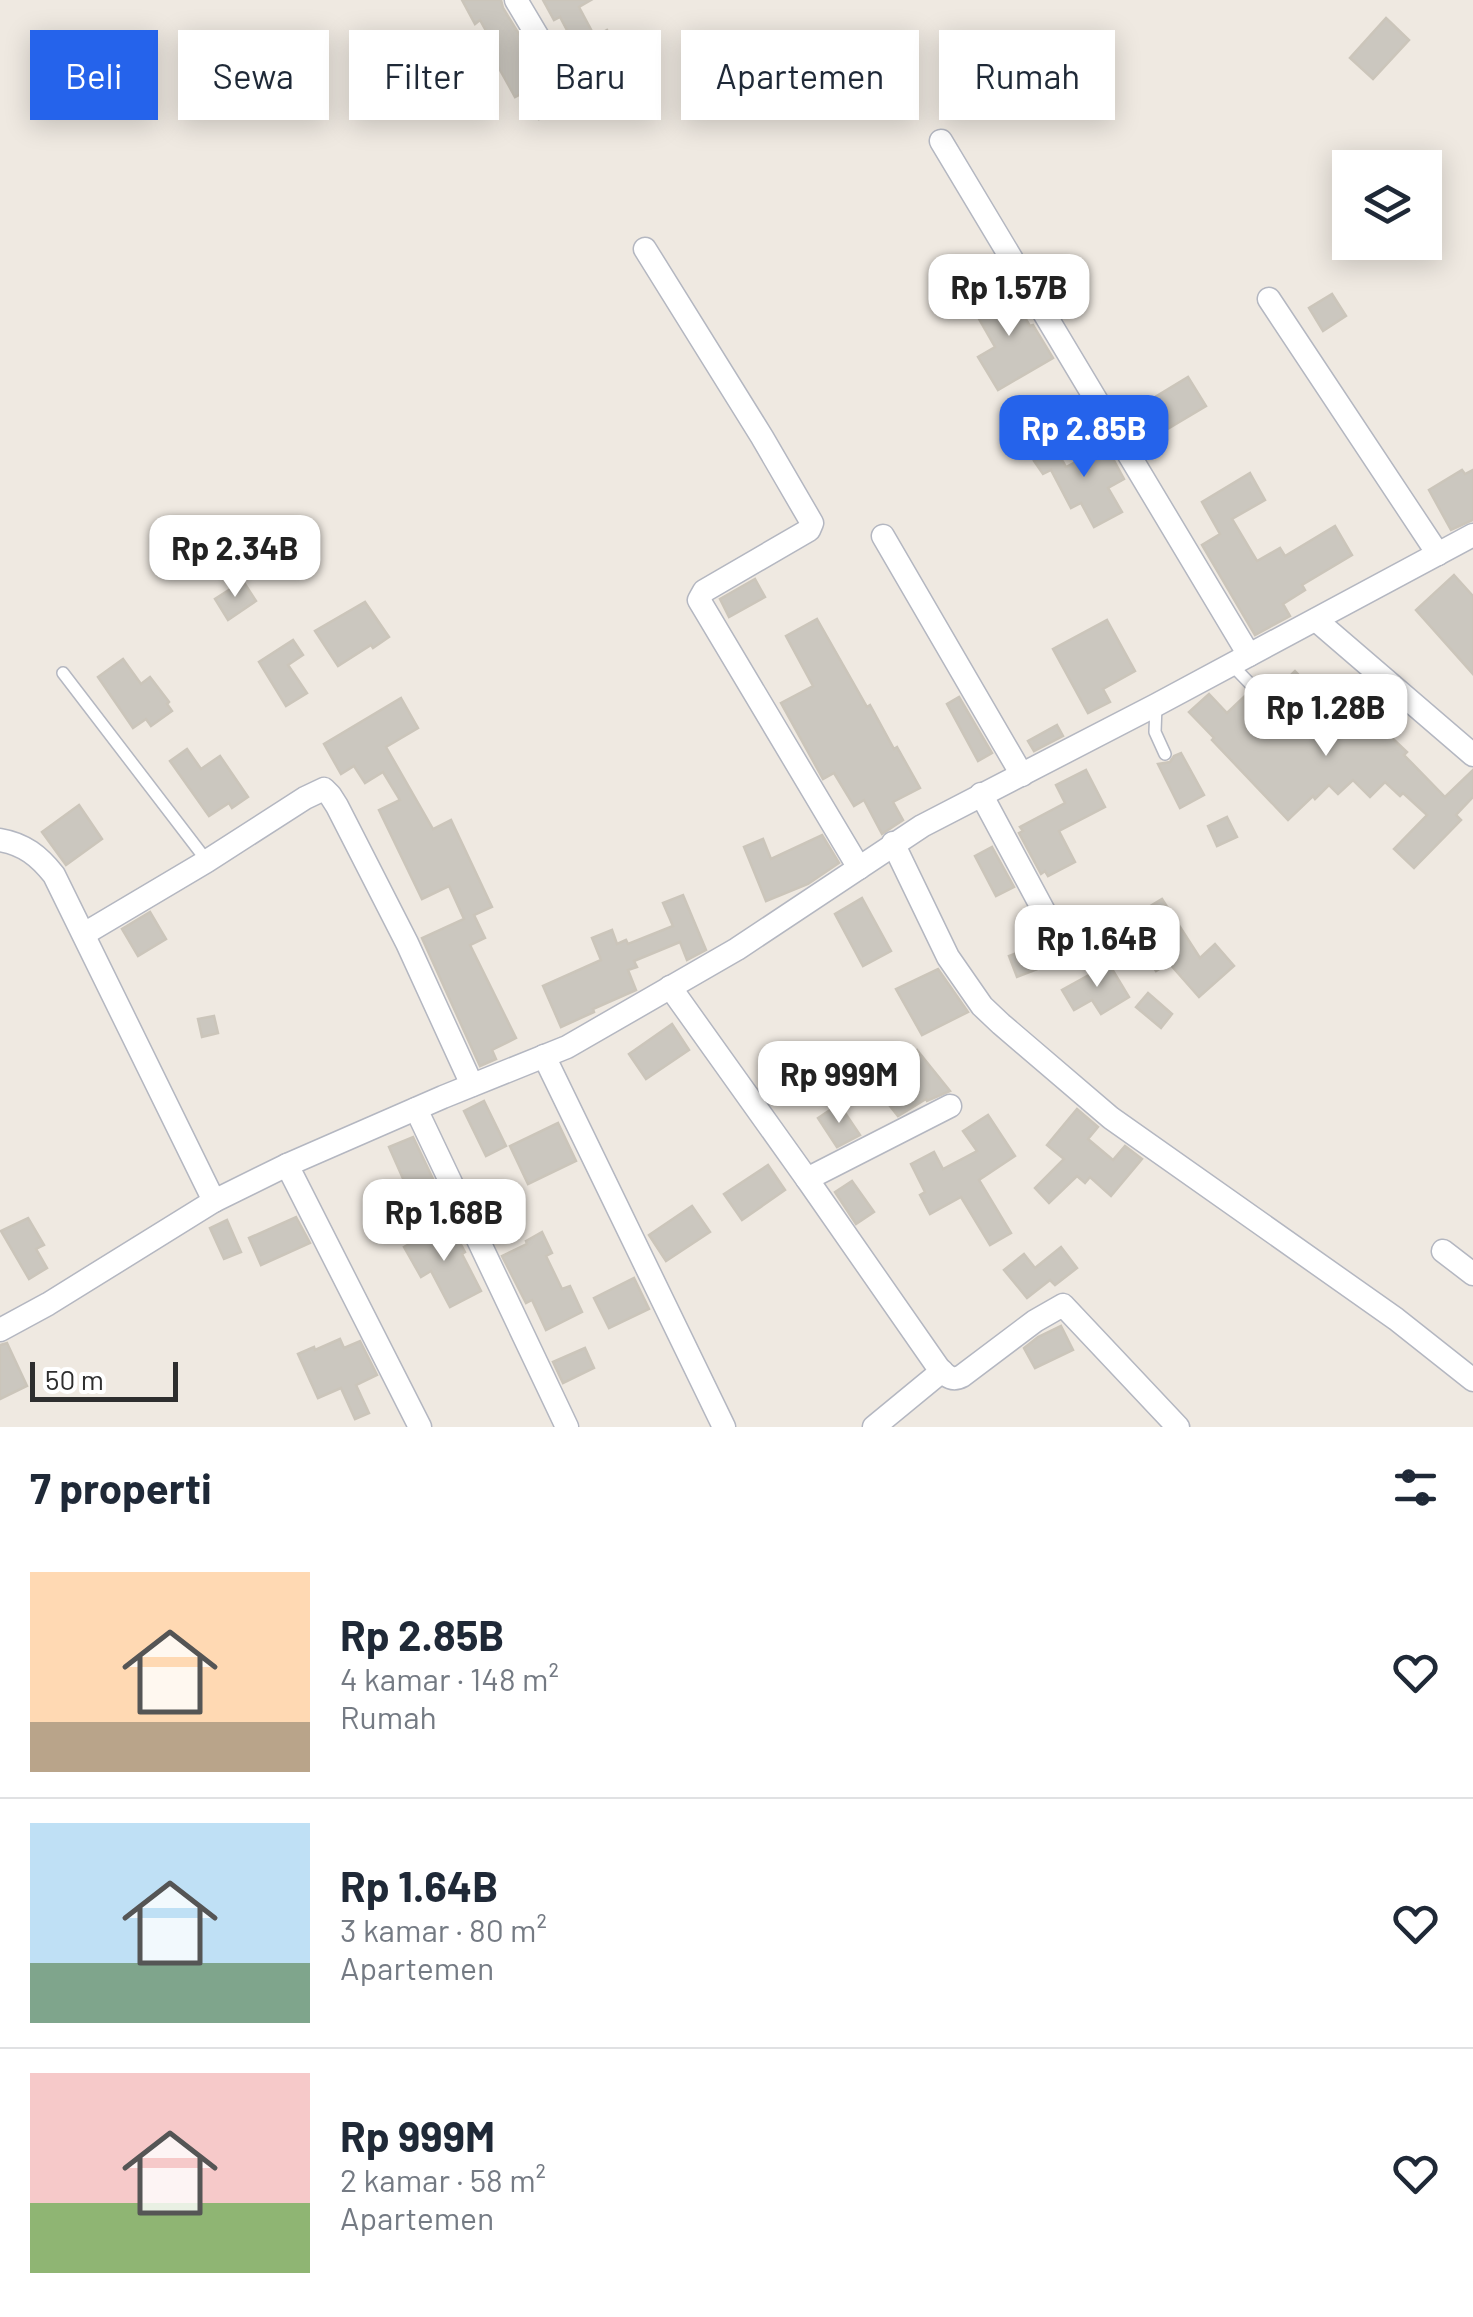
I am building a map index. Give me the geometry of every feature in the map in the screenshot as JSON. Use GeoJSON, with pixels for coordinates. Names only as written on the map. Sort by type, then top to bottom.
{"type":"FeatureCollection","features":[{"type":"Feature","properties":{"kind":"street"},"geometry":{"type":"LineString","coordinates":[[516,0],[534,30]]}},
{"type":"Feature","properties":{"kind":"street"},"geometry":{"type":"LineString","coordinates":[[941,141],[1240,659]]}},
{"type":"Feature","properties":{"kind":"street"},"geometry":{"type":"LineString","coordinates":[[645,249],[812,523],[809,530],[704,591],[699,600],[858,868]]}},
{"type":"Feature","properties":{"kind":"street"},"geometry":{"type":"LineString","coordinates":[[1269,298],[1438,554]]}},
{"type":"Feature","properties":{"kind":"street"},"geometry":{"type":"LineString","coordinates":[[0,1330],[214,1201],[286,1165],[567,1046],[737,948],[894,844],[981,794],[1156,705],[1473,534]]}},
{"type":"Feature","properties":{"kind":"street"},"geometry":{"type":"LineString","coordinates":[[884,536],[1022,775]]}},
{"type":"Feature","properties":{"kind":"street"},"geometry":{"type":"LineString","coordinates":[[1316,620],[1473,754]]}},
{"type":"Feature","properties":{"kind":"street"},"geometry":{"type":"LineString","coordinates":[[84,934],[324,789],[407,943],[472,1085]]}},
{"type":"Feature","properties":{"kind":"street"},"geometry":{"type":"LineString","coordinates":[[981,794],[1062,945]]}},
{"type":"Feature","properties":{"kind":"street"},"geometry":{"type":"LineString","coordinates":[[0,840],[24,848],[44,862],[60,885],[214,1201]]}},
{"type":"Feature","properties":{"kind":"street"},"geometry":{"type":"LineString","coordinates":[[894,844],[948,957],[982,1006],[1001,1024],[1111,1118],[1396,1319],[1473,1380]]}},
{"type":"Feature","properties":{"kind":"street"},"geometry":{"type":"LineString","coordinates":[[670,987],[942,1371],[954,1379],[962,1376],[1035,1321],[1063,1305],[1178,1427]]}},
{"type":"Feature","properties":{"kind":"street"},"geometry":{"type":"LineString","coordinates":[[544,1056],[724,1427]]}},
{"type":"Feature","properties":{"kind":"street"},"geometry":{"type":"LineString","coordinates":[[807,1179],[950,1106]]}},
{"type":"Feature","properties":{"kind":"street"},"geometry":{"type":"LineString","coordinates":[[416,1108],[567,1427]]}},
{"type":"Feature","properties":{"kind":"street"},"geometry":{"type":"LineString","coordinates":[[286,1165],[420,1427]]}},
{"type":"Feature","properties":{"kind":"street"},"geometry":{"type":"LineString","coordinates":[[1444,1251],[1473,1274]]}},
{"type":"Feature","properties":{"kind":"street"},"geometry":{"type":"LineString","coordinates":[[874,1427],[942,1371]]}},
{"type":"Feature","properties":{"kind":"lane"},"geometry":{"type":"LineString","coordinates":[[1240,659],[1259,693]]}},
{"type":"Feature","properties":{"kind":"lane"},"geometry":{"type":"LineString","coordinates":[[63,673],[208,860]]}},
{"type":"Feature","properties":{"kind":"lane"},"geometry":{"type":"LineString","coordinates":[[1156,705],[1155,732],[1165,754]]}},
{"type":"Feature","properties":{"kind":"building"},"geometry":{"type":"Polygon","coordinates":[[[462,0],[501,0],[519,34],[519,95],[515,97],[499,68],[499,30],[486,30],[480,20],[475,24],[462,0]]]}},
{"type":"Feature","properties":{"kind":"building"},"geometry":{"type":"Polygon","coordinates":[[[543,0],[591,0],[579,7],[591,30],[567,30],[560,17],[554,20],[543,0]]]}},
{"type":"Feature","properties":{"kind":"building"},"geometry":{"type":"Polygon","coordinates":[[[1386,18],[1409,40],[1373,79],[1350,58],[1386,18]]]}},
{"type":"Feature","properties":{"kind":"building"},"geometry":{"type":"Polygon","coordinates":[[[1005,284],[1053,358],[998,390],[978,357],[995,347],[971,305],[1005,284]]]}},
{"type":"Feature","properties":{"kind":"building"},"geometry":{"type":"Polygon","coordinates":[[[1332,294],[1346,316],[1323,331],[1309,308],[1332,294]]]}},
{"type":"Feature","properties":{"kind":"building"},"geometry":{"type":"Polygon","coordinates":[[[1188,377],[1206,406],[1159,434],[1142,405],[1188,377]]]}},
{"type":"Feature","properties":{"kind":"building"},"geometry":{"type":"Polygon","coordinates":[[[1046,433],[1066,467],[1106,446],[1124,479],[1108,488],[1122,512],[1094,527],[1081,503],[1071,508],[1051,470],[1043,474],[1034,461],[1043,456],[1035,440],[1046,433]]]}},
{"type":"Feature","properties":{"kind":"building"},"geometry":{"type":"Polygon","coordinates":[[[1462,470],[1465,474],[1473,470],[1473,520],[1451,530],[1429,490],[1462,470]]]}},
{"type":"Feature","properties":{"kind":"building"},"geometry":{"type":"Polygon","coordinates":[[[1250,473],[1265,500],[1232,519],[1257,561],[1280,548],[1285,556],[1335,526],[1352,555],[1302,585],[1305,590],[1283,604],[1290,616],[1255,635],[1202,545],[1220,534],[1202,502],[1250,473]]]}},
{"type":"Feature","properties":{"kind":"building"},"geometry":{"type":"Polygon","coordinates":[[[1454,575],[1473,596],[1473,674],[1416,610],[1454,575]]]}},
{"type":"Feature","properties":{"kind":"building"},"geometry":{"type":"Polygon","coordinates":[[[755,579],[765,597],[729,617],[720,599],[755,579]]]}},
{"type":"Feature","properties":{"kind":"building"},"geometry":{"type":"Polygon","coordinates":[[[243,581],[256,601],[228,620],[215,599],[243,581]]]}},
{"type":"Feature","properties":{"kind":"building"},"geometry":{"type":"Polygon","coordinates":[[[365,602],[389,637],[338,666],[315,631],[365,602]]]}},
{"type":"Feature","properties":{"kind":"building"},"geometry":{"type":"Polygon","coordinates":[[[817,619],[867,707],[870,705],[920,788],[893,802],[903,820],[882,834],[864,800],[854,806],[834,773],[823,779],[781,703],[813,686],[786,636],[817,619]]]}},
{"type":"Feature","properties":{"kind":"building"},"geometry":{"type":"Polygon","coordinates":[[[1107,620],[1135,671],[1103,689],[1110,702],[1088,713],[1053,649],[1107,620]]]}},
{"type":"Feature","properties":{"kind":"building"},"geometry":{"type":"Polygon","coordinates":[[[293,640],[303,655],[288,665],[307,693],[286,706],[259,662],[293,640]]]}},
{"type":"Feature","properties":{"kind":"building"},"geometry":{"type":"Polygon","coordinates":[[[123,659],[141,684],[150,677],[169,702],[172,711],[151,726],[146,719],[133,728],[98,677],[123,659]]]}},
{"type":"Feature","properties":{"kind":"building"},"geometry":{"type":"Polygon","coordinates":[[[1295,671],[1356,734],[1371,718],[1407,752],[1404,755],[1445,797],[1473,770],[1473,797],[1456,815],[1461,820],[1414,868],[1394,849],[1427,815],[1403,793],[1400,796],[1385,782],[1370,797],[1353,780],[1338,794],[1329,785],[1288,820],[1189,712],[1209,694],[1227,713],[1247,694],[1262,703],[1295,671]]]}},
{"type":"Feature","properties":{"kind":"building"},"geometry":{"type":"Polygon","coordinates":[[[959,697],[992,753],[978,761],[947,704],[959,697]]]}},
{"type":"Feature","properties":{"kind":"building"},"geometry":{"type":"Polygon","coordinates":[[[401,698],[418,728],[386,747],[433,829],[451,820],[492,907],[474,915],[485,938],[470,945],[516,1038],[492,1050],[496,1059],[480,1066],[422,938],[464,919],[449,886],[422,899],[379,810],[400,800],[383,772],[365,783],[354,766],[341,774],[324,744],[401,698]]]}},
{"type":"Feature","properties":{"kind":"building"},"geometry":{"type":"Polygon","coordinates":[[[1057,725],[1063,736],[1034,751],[1028,741],[1057,725]]]}},
{"type":"Feature","properties":{"kind":"building"},"geometry":{"type":"Polygon","coordinates":[[[187,749],[201,769],[220,756],[248,797],[209,816],[170,761],[187,749]]]}},
{"type":"Feature","properties":{"kind":"building"},"geometry":{"type":"Polygon","coordinates":[[[1181,753],[1204,795],[1180,808],[1158,764],[1170,762],[1181,753]]]}},
{"type":"Feature","properties":{"kind":"building"},"geometry":{"type":"Polygon","coordinates":[[[1086,770],[1105,807],[1059,831],[1075,862],[1048,876],[1045,871],[1041,874],[1019,833],[1023,831],[1020,827],[1065,803],[1056,785],[1086,770]]]}},
{"type":"Feature","properties":{"kind":"building"},"geometry":{"type":"Polygon","coordinates":[[[79,805],[102,839],[66,865],[42,832],[79,805]]]}},
{"type":"Feature","properties":{"kind":"building"},"geometry":{"type":"Polygon","coordinates":[[[1227,817],[1237,837],[1217,846],[1208,826],[1227,817]]]}},
{"type":"Feature","properties":{"kind":"building"},"geometry":{"type":"Polygon","coordinates":[[[822,835],[839,863],[808,884],[766,901],[744,847],[763,839],[771,859],[822,835]]]}},
{"type":"Feature","properties":{"kind":"building"},"geometry":{"type":"Polygon","coordinates":[[[992,847],[1014,887],[996,896],[975,856],[992,847]]]}},
{"type":"Feature","properties":{"kind":"building"},"geometry":{"type":"Polygon","coordinates":[[[683,895],[706,950],[687,960],[680,942],[634,961],[637,967],[628,970],[636,990],[561,1027],[543,986],[601,960],[592,938],[612,930],[617,944],[626,940],[628,944],[673,926],[663,903],[683,895]]]}},
{"type":"Feature","properties":{"kind":"building"},"geometry":{"type":"Polygon","coordinates":[[[862,898],[891,951],[863,966],[835,914],[862,898]]]}},
{"type":"Feature","properties":{"kind":"building"},"geometry":{"type":"Polygon","coordinates":[[[1162,899],[1200,958],[1215,944],[1234,966],[1199,997],[1169,963],[1156,971],[1138,944],[1145,940],[1141,931],[1132,935],[1124,922],[1162,899]]]}},
{"type":"Feature","properties":{"kind":"building"},"geometry":{"type":"Polygon","coordinates":[[[150,912],[166,939],[138,956],[122,929],[150,912]]]}},
{"type":"Feature","properties":{"kind":"building"},"geometry":{"type":"Polygon","coordinates":[[[1044,943],[1056,962],[1017,977],[1009,956],[1044,943]]]}},
{"type":"Feature","properties":{"kind":"building"},"geometry":{"type":"Polygon","coordinates":[[[1109,964],[1129,997],[1101,1014],[1092,1000],[1074,1010],[1062,990],[1109,964]]]}},
{"type":"Feature","properties":{"kind":"building"},"geometry":{"type":"Polygon","coordinates":[[[938,969],[968,1012],[922,1035],[896,989],[938,969]]]}},
{"type":"Feature","properties":{"kind":"building"},"geometry":{"type":"Polygon","coordinates":[[[1148,993],[1172,1014],[1161,1028],[1136,1007],[1148,993]]]}},
{"type":"Feature","properties":{"kind":"building"},"geometry":{"type":"Polygon","coordinates":[[[214,1016],[218,1033],[202,1037],[198,1019],[214,1016]]]}},
{"type":"Feature","properties":{"kind":"building"},"geometry":{"type":"Polygon","coordinates":[[[672,1024],[689,1050],[646,1079],[629,1054],[672,1024]]]}},
{"type":"Feature","properties":{"kind":"building"},"geometry":{"type":"Polygon","coordinates":[[[917,1050],[950,1091],[926,1099],[898,1116],[870,1081],[917,1050]]]}},
{"type":"Feature","properties":{"kind":"building"},"geometry":{"type":"Polygon","coordinates":[[[484,1101],[506,1146],[486,1156],[464,1111],[484,1101]]]}},
{"type":"Feature","properties":{"kind":"building"},"geometry":{"type":"Polygon","coordinates":[[[839,1104],[860,1135],[837,1147],[818,1118],[839,1104]]]}},
{"type":"Feature","properties":{"kind":"building"},"geometry":{"type":"Polygon","coordinates":[[[1077,1109],[1098,1127],[1088,1139],[1113,1160],[1125,1146],[1142,1159],[1111,1196],[1090,1177],[1085,1183],[1077,1176],[1049,1203],[1035,1188],[1064,1159],[1047,1145],[1077,1109]]]}},
{"type":"Feature","properties":{"kind":"building"},"geometry":{"type":"Polygon","coordinates":[[[988,1115],[1015,1156],[979,1180],[1011,1233],[990,1245],[961,1197],[930,1214],[920,1195],[925,1192],[911,1164],[934,1152],[943,1169],[977,1151],[963,1131],[988,1115]]]}},
{"type":"Feature","properties":{"kind":"building"},"geometry":{"type":"Polygon","coordinates":[[[558,1123],[576,1161],[528,1184],[510,1146],[558,1123]]]}},
{"type":"Feature","properties":{"kind":"building"},"geometry":{"type":"Polygon","coordinates":[[[413,1137],[434,1181],[409,1192],[389,1147],[413,1137]]]}},
{"type":"Feature","properties":{"kind":"building"},"geometry":{"type":"Polygon","coordinates":[[[768,1165],[785,1190],[742,1220],[724,1194],[768,1165]]]}},
{"type":"Feature","properties":{"kind":"building"},"geometry":{"type":"Polygon","coordinates":[[[852,1181],[874,1212],[856,1224],[835,1192],[852,1181]]]}},
{"type":"Feature","properties":{"kind":"building"},"geometry":{"type":"Polygon","coordinates":[[[692,1206],[710,1232],[666,1261],[649,1235],[692,1206]]]}},
{"type":"Feature","properties":{"kind":"building"},"geometry":{"type":"Polygon","coordinates":[[[296,1217],[310,1243],[261,1265],[249,1238],[296,1217]]]}},
{"type":"Feature","properties":{"kind":"building"},"geometry":{"type":"Polygon","coordinates":[[[28,1218],[44,1245],[36,1249],[47,1268],[29,1279],[1,1231],[28,1218]]]}},
{"type":"Feature","properties":{"kind":"building"},"geometry":{"type":"Polygon","coordinates":[[[227,1220],[241,1252],[224,1259],[210,1228],[227,1220]]]}},
{"type":"Feature","properties":{"kind":"building"},"geometry":{"type":"Polygon","coordinates":[[[449,1222],[481,1291],[450,1307],[431,1271],[421,1277],[404,1247],[449,1222]]]}},
{"type":"Feature","properties":{"kind":"building"},"geometry":{"type":"Polygon","coordinates":[[[542,1232],[552,1253],[546,1256],[562,1289],[570,1286],[582,1312],[546,1330],[532,1300],[526,1303],[502,1256],[542,1232]]]}},
{"type":"Feature","properties":{"kind":"building"},"geometry":{"type":"Polygon","coordinates":[[[1061,1247],[1077,1268],[1055,1285],[1050,1280],[1027,1298],[1004,1270],[1024,1254],[1035,1268],[1061,1247]]]}},
{"type":"Feature","properties":{"kind":"building"},"geometry":{"type":"Polygon","coordinates":[[[634,1278],[649,1309],[609,1328],[594,1298],[634,1278]]]}},
{"type":"Feature","properties":{"kind":"building"},"geometry":{"type":"Polygon","coordinates":[[[1061,1326],[1073,1350],[1035,1368],[1024,1348],[1061,1326]]]}},
{"type":"Feature","properties":{"kind":"building"},"geometry":{"type":"Polygon","coordinates":[[[340,1339],[344,1348],[360,1341],[377,1375],[356,1385],[369,1413],[355,1419],[341,1388],[318,1398],[298,1354],[340,1339]]]}},
{"type":"Feature","properties":{"kind":"building"},"geometry":{"type":"Polygon","coordinates":[[[7,1343],[27,1386],[0,1399],[0,1345],[7,1343]]]}},
{"type":"Feature","properties":{"kind":"building"},"geometry":{"type":"Polygon","coordinates":[[[585,1348],[594,1368],[563,1383],[553,1362],[585,1348]]]}}]}
